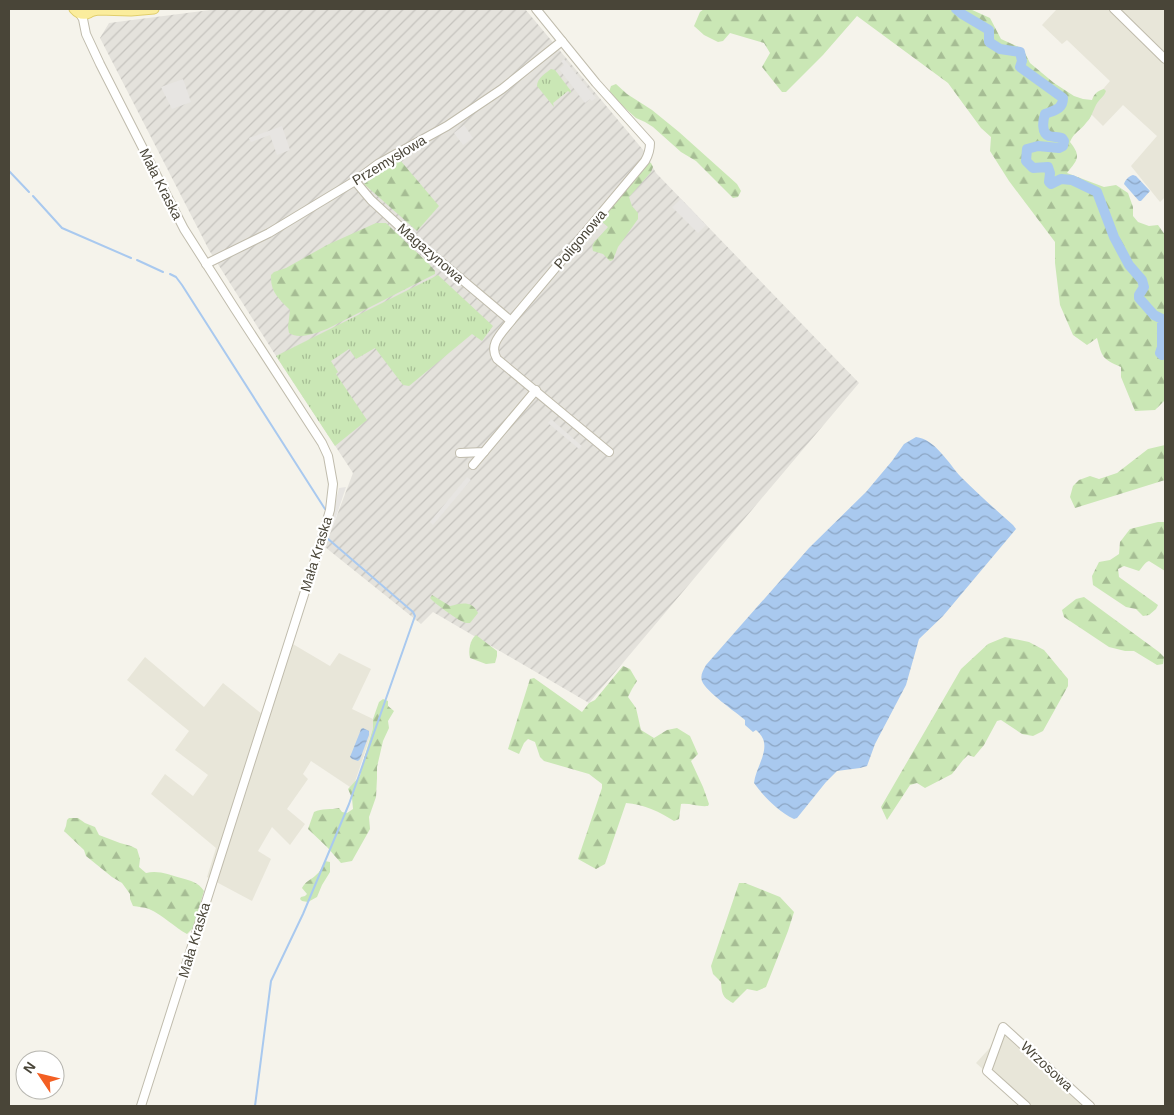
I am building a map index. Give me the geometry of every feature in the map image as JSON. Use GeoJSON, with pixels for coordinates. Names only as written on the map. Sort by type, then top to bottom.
{"type":"FeatureCollection","features":[{"type":"Feature","properties":{"kind":"main road"},"geometry":{"type":"LineString","coordinates":[[77,11],[87,14],[93,10],[154,9]]}},
{"type":"Feature","properties":{"kind":"street","name":"Poligonowa"},"geometry":{"type":"LineString","coordinates":[[536,9],[596,83],[650,142],[650,152],[632,177],[510,322],[494,344],[493,350],[497,359],[609,452]]}},
{"type":"Feature","properties":{"kind":"street"},"geometry":{"type":"LineString","coordinates":[[1114,9],[1165,60]]}},
{"type":"Feature","properties":{"kind":"street","name":"Mała Kraska"},"geometry":{"type":"LineString","coordinates":[[90,41],[90,16],[93,10]]}},
{"type":"Feature","properties":{"kind":"street","name":"Mała Kraska"},"geometry":{"type":"LineString","coordinates":[[77,11],[82,17],[86,34],[184,229],[322,443],[328,456],[332,473],[330,510],[322,538],[141,1106]]}},
{"type":"Feature","properties":{"kind":"street","name":"Przemysłowa"},"geometry":{"type":"LineString","coordinates":[[206,264],[259,239],[378,164],[447,126],[489,99],[562,41]]}},
{"type":"Feature","properties":{"kind":"street","name":"Magazynowa"},"geometry":{"type":"LineString","coordinates":[[355,180],[371,200],[409,235],[510,322]]}},
{"type":"Feature","properties":{"kind":"street"},"geometry":{"type":"LineString","coordinates":[[473,465],[536,390]]}},
{"type":"Feature","properties":{"kind":"street"},"geometry":{"type":"LineString","coordinates":[[460,453],[484,452]]}},
{"type":"Feature","properties":{"kind":"street","name":"Wrzosowa"},"geometry":{"type":"LineString","coordinates":[[1026,1106],[987,1072],[1003,1027],[1090,1106]]}},
{"type":"Feature","properties":{"kind":"shaded area"},"geometry":{"type":"Polygon","coordinates":[[[218,9],[525,9],[644,151],[656,173],[859,383],[589,703],[433,612],[421,624],[325,547],[353,473],[209,250],[100,38],[109,23],[218,9]]]}},
{"type":"Feature","properties":{"kind":"shaded area"},"geometry":{"type":"Polygon","coordinates":[[[1057,9],[1165,9],[1165,197],[1160,202],[1131,166],[1157,136],[1123,105],[1103,126],[1086,109],[1110,81],[1067,40],[1062,44],[1042,25],[1057,9]]]}},
{"type":"Feature","properties":{"kind":"shaded area"},"geometry":{"type":"Polygon","coordinates":[[[564,59],[596,98],[592,101],[590,99],[585,103],[559,69],[564,65],[561,61],[564,59]]]}},
{"type":"Feature","properties":{"kind":"shaded area"},"geometry":{"type":"Polygon","coordinates":[[[183,79],[191,102],[172,109],[161,87],[183,79]]]}},
{"type":"Feature","properties":{"kind":"shaded area"},"geometry":{"type":"Polygon","coordinates":[[[464,125],[473,138],[463,145],[454,133],[464,125]]]}},
{"type":"Feature","properties":{"kind":"shaded area"},"geometry":{"type":"Polygon","coordinates":[[[282,126],[290,150],[277,155],[270,135],[251,142],[249,138],[282,126]]]}},
{"type":"Feature","properties":{"kind":"shaded area"},"geometry":{"type":"Polygon","coordinates":[[[681,199],[706,225],[698,233],[672,207],[681,199]]]}},
{"type":"Feature","properties":{"kind":"shaded area"},"geometry":{"type":"Polygon","coordinates":[[[551,419],[582,446],[579,449],[548,423],[551,419]]]}},
{"type":"Feature","properties":{"kind":"shaded area"},"geometry":{"type":"Polygon","coordinates":[[[467,477],[471,480],[433,525],[430,522],[467,477]]]}},
{"type":"Feature","properties":{"kind":"shaded area"},"geometry":{"type":"Polygon","coordinates":[[[346,487],[333,526],[330,523],[339,488],[346,487]]]}},
{"type":"Feature","properties":{"kind":"shaded area"},"geometry":{"type":"Polygon","coordinates":[[[286,640],[330,666],[339,653],[371,669],[352,709],[373,719],[373,728],[355,782],[350,787],[311,761],[303,774],[308,779],[287,809],[305,824],[290,845],[272,827],[258,851],[271,859],[252,901],[207,877],[216,848],[151,794],[165,774],[193,796],[208,775],[175,750],[189,731],[127,680],[145,657],[204,707],[223,683],[262,714],[286,640]]]}},
{"type":"Feature","properties":{"kind":"shaded area"},"geometry":{"type":"Polygon","coordinates":[[[1009,1027],[1096,1106],[1024,1106],[976,1063],[1009,1027]]]}},
{"type":"Feature","properties":{"kind":"green space"},"geometry":{"type":"Polygon","coordinates":[[[704,9],[970,9],[990,18],[1001,39],[1023,49],[1030,63],[1054,83],[1074,96],[1092,100],[1096,93],[1104,89],[1105,93],[1097,103],[1089,119],[1071,139],[1070,142],[1076,151],[1077,158],[1067,173],[1104,187],[1116,185],[1128,193],[1133,207],[1133,216],[1138,222],[1149,226],[1158,225],[1165,235],[1165,400],[1155,410],[1135,411],[1121,377],[1121,367],[1104,357],[1097,338],[1087,345],[1073,335],[1060,305],[1055,263],[1055,242],[1009,181],[990,151],[991,137],[981,128],[948,83],[857,16],[823,55],[786,92],[782,92],[762,67],[770,53],[764,43],[730,33],[723,41],[718,42],[704,35],[694,26],[700,12],[704,9]]]}},
{"type":"Feature","properties":{"kind":"green space"},"geometry":{"type":"Polygon","coordinates":[[[551,69],[555,70],[571,91],[571,93],[568,91],[553,103],[554,107],[537,86],[540,78],[551,69]]]}},
{"type":"Feature","properties":{"kind":"green space"},"geometry":{"type":"Polygon","coordinates":[[[616,84],[679,132],[737,184],[741,191],[738,197],[733,198],[696,161],[681,152],[653,127],[636,118],[615,99],[609,92],[611,86],[616,84]]]}},
{"type":"Feature","properties":{"kind":"green space"},"geometry":{"type":"Polygon","coordinates":[[[400,160],[439,206],[417,231],[364,184],[400,160]]]}},
{"type":"Feature","properties":{"kind":"green space"},"geometry":{"type":"Polygon","coordinates":[[[647,162],[651,163],[653,167],[651,172],[629,197],[632,206],[638,213],[638,219],[618,247],[613,260],[610,261],[603,254],[593,251],[592,247],[593,243],[608,227],[600,218],[647,162]]]}},
{"type":"Feature","properties":{"kind":"green space"},"geometry":{"type":"Polygon","coordinates":[[[376,223],[386,223],[429,264],[435,271],[435,274],[327,329],[303,336],[289,333],[290,310],[274,291],[271,275],[327,245],[376,223]]]}},
{"type":"Feature","properties":{"kind":"green space"},"geometry":{"type":"Polygon","coordinates":[[[438,275],[493,326],[482,341],[472,334],[409,386],[403,385],[375,348],[356,359],[349,349],[331,361],[338,372],[336,374],[367,420],[335,446],[276,356],[438,275]]]}},
{"type":"Feature","properties":{"kind":"green space"},"geometry":{"type":"Polygon","coordinates":[[[1165,445],[1165,480],[1075,508],[1070,497],[1073,486],[1079,480],[1090,476],[1099,479],[1117,473],[1148,449],[1165,445]]]}},
{"type":"Feature","properties":{"kind":"green space"},"geometry":{"type":"Polygon","coordinates":[[[1165,522],[1165,571],[1149,561],[1139,571],[1124,566],[1118,569],[1119,577],[1158,605],[1149,615],[1143,616],[1136,609],[1126,607],[1093,585],[1092,576],[1099,562],[1110,560],[1119,554],[1120,542],[1130,529],[1165,522]]]}},
{"type":"Feature","properties":{"kind":"green space"},"geometry":{"type":"Polygon","coordinates":[[[432,595],[450,606],[462,603],[469,604],[478,613],[470,623],[463,622],[432,600],[430,598],[432,595]]]}},
{"type":"Feature","properties":{"kind":"green space"},"geometry":{"type":"Polygon","coordinates":[[[1084,597],[1159,652],[1164,657],[1163,664],[1157,665],[1134,651],[1109,647],[1064,617],[1062,610],[1076,599],[1084,597]]]}},
{"type":"Feature","properties":{"kind":"green space"},"geometry":{"type":"Polygon","coordinates":[[[476,635],[497,651],[495,663],[486,664],[470,658],[470,645],[476,635]]]}},
{"type":"Feature","properties":{"kind":"green space"},"geometry":{"type":"Polygon","coordinates":[[[1005,637],[1029,642],[1044,650],[1068,679],[1068,686],[1043,731],[1033,736],[1022,734],[1001,720],[997,721],[984,745],[974,757],[968,755],[952,774],[925,788],[917,783],[910,785],[887,820],[881,807],[961,669],[988,644],[1005,637]]]}},
{"type":"Feature","properties":{"kind":"green space"},"geometry":{"type":"Polygon","coordinates":[[[623,666],[630,669],[637,681],[628,697],[636,708],[641,730],[654,738],[667,730],[677,728],[690,736],[698,754],[691,761],[709,804],[704,806],[681,804],[679,819],[674,821],[651,809],[626,803],[605,864],[596,869],[578,859],[602,784],[589,774],[544,761],[540,757],[535,742],[528,739],[519,754],[508,749],[530,679],[534,678],[582,712],[589,703],[595,700],[623,666]]]}},
{"type":"Feature","properties":{"kind":"green space"},"geometry":{"type":"Polygon","coordinates":[[[383,699],[388,701],[388,706],[394,711],[388,721],[389,728],[383,741],[377,767],[376,797],[369,817],[370,829],[352,861],[341,863],[308,829],[314,812],[339,808],[342,812],[347,813],[353,809],[352,798],[348,789],[360,776],[373,728],[373,719],[379,702],[383,699]]]}},
{"type":"Feature","properties":{"kind":"green space"},"geometry":{"type":"Polygon","coordinates":[[[69,818],[78,818],[95,827],[99,835],[137,849],[140,859],[139,867],[146,873],[164,873],[197,884],[204,891],[193,928],[187,934],[147,908],[133,906],[130,894],[122,883],[86,856],[84,850],[64,831],[69,818]]]}},
{"type":"Feature","properties":{"kind":"green space"},"geometry":{"type":"Polygon","coordinates":[[[325,861],[330,862],[330,872],[317,897],[308,902],[302,901],[301,897],[307,894],[302,888],[318,873],[325,861]]]}},
{"type":"Feature","properties":{"kind":"green space"},"geometry":{"type":"Polygon","coordinates":[[[739,883],[745,883],[780,897],[794,912],[766,987],[757,991],[747,989],[733,1003],[723,995],[721,982],[713,974],[711,966],[739,883]]]}},
{"type":"Feature","properties":{"kind":"water"},"geometry":{"type":"Polygon","coordinates":[[[1133,175],[1150,191],[1141,201],[1124,184],[1127,178],[1133,175]]]}},
{"type":"Feature","properties":{"kind":"water"},"geometry":{"type":"Polygon","coordinates":[[[916,437],[929,442],[935,447],[961,477],[1016,529],[943,616],[919,639],[906,685],[875,744],[867,766],[837,771],[797,818],[794,819],[772,803],[754,783],[764,749],[764,742],[761,736],[756,730],[753,732],[745,725],[745,720],[709,691],[702,681],[702,673],[706,665],[809,548],[866,492],[904,444],[916,437]]]}},
{"type":"Feature","properties":{"kind":"water"},"geometry":{"type":"Polygon","coordinates":[[[363,728],[369,731],[369,735],[358,761],[350,757],[363,728]]]}},
{"type":"Feature","properties":{"kind":"waterway"},"geometry":{"type":"LineString","coordinates":[[956,9],[989,30],[989,42],[1000,49],[1020,52],[1022,61],[1020,67],[1063,98],[1060,107],[1045,114],[1043,126],[1046,134],[1049,136],[1062,138],[1064,141],[1063,146],[1059,148],[1038,146],[1027,149],[1026,161],[1033,168],[1048,167],[1050,173],[1049,182],[1051,184],[1061,179],[1072,180],[1097,192],[1114,237],[1129,265],[1142,280],[1144,287],[1139,298],[1154,315],[1162,319],[1162,347],[1160,353],[1162,355],[1165,354]]}},
{"type":"Feature","properties":{"kind":"waterway"},"geometry":{"type":"LineString","coordinates":[[9,171],[29,192]]}},
{"type":"Feature","properties":{"kind":"waterway"},"geometry":{"type":"LineString","coordinates":[[33,196],[62,228],[131,258]]}},
{"type":"Feature","properties":{"kind":"waterway"},"geometry":{"type":"LineString","coordinates":[[137,260],[163,272]]}},
{"type":"Feature","properties":{"kind":"waterway"},"geometry":{"type":"LineString","coordinates":[[170,274],[176,277],[182,285],[325,509]]}},
{"type":"Feature","properties":{"kind":"waterway"},"geometry":{"type":"LineString","coordinates":[[255,1106],[271,981],[303,914],[349,804],[415,616],[413,612],[327,538],[326,534]]}}]}
